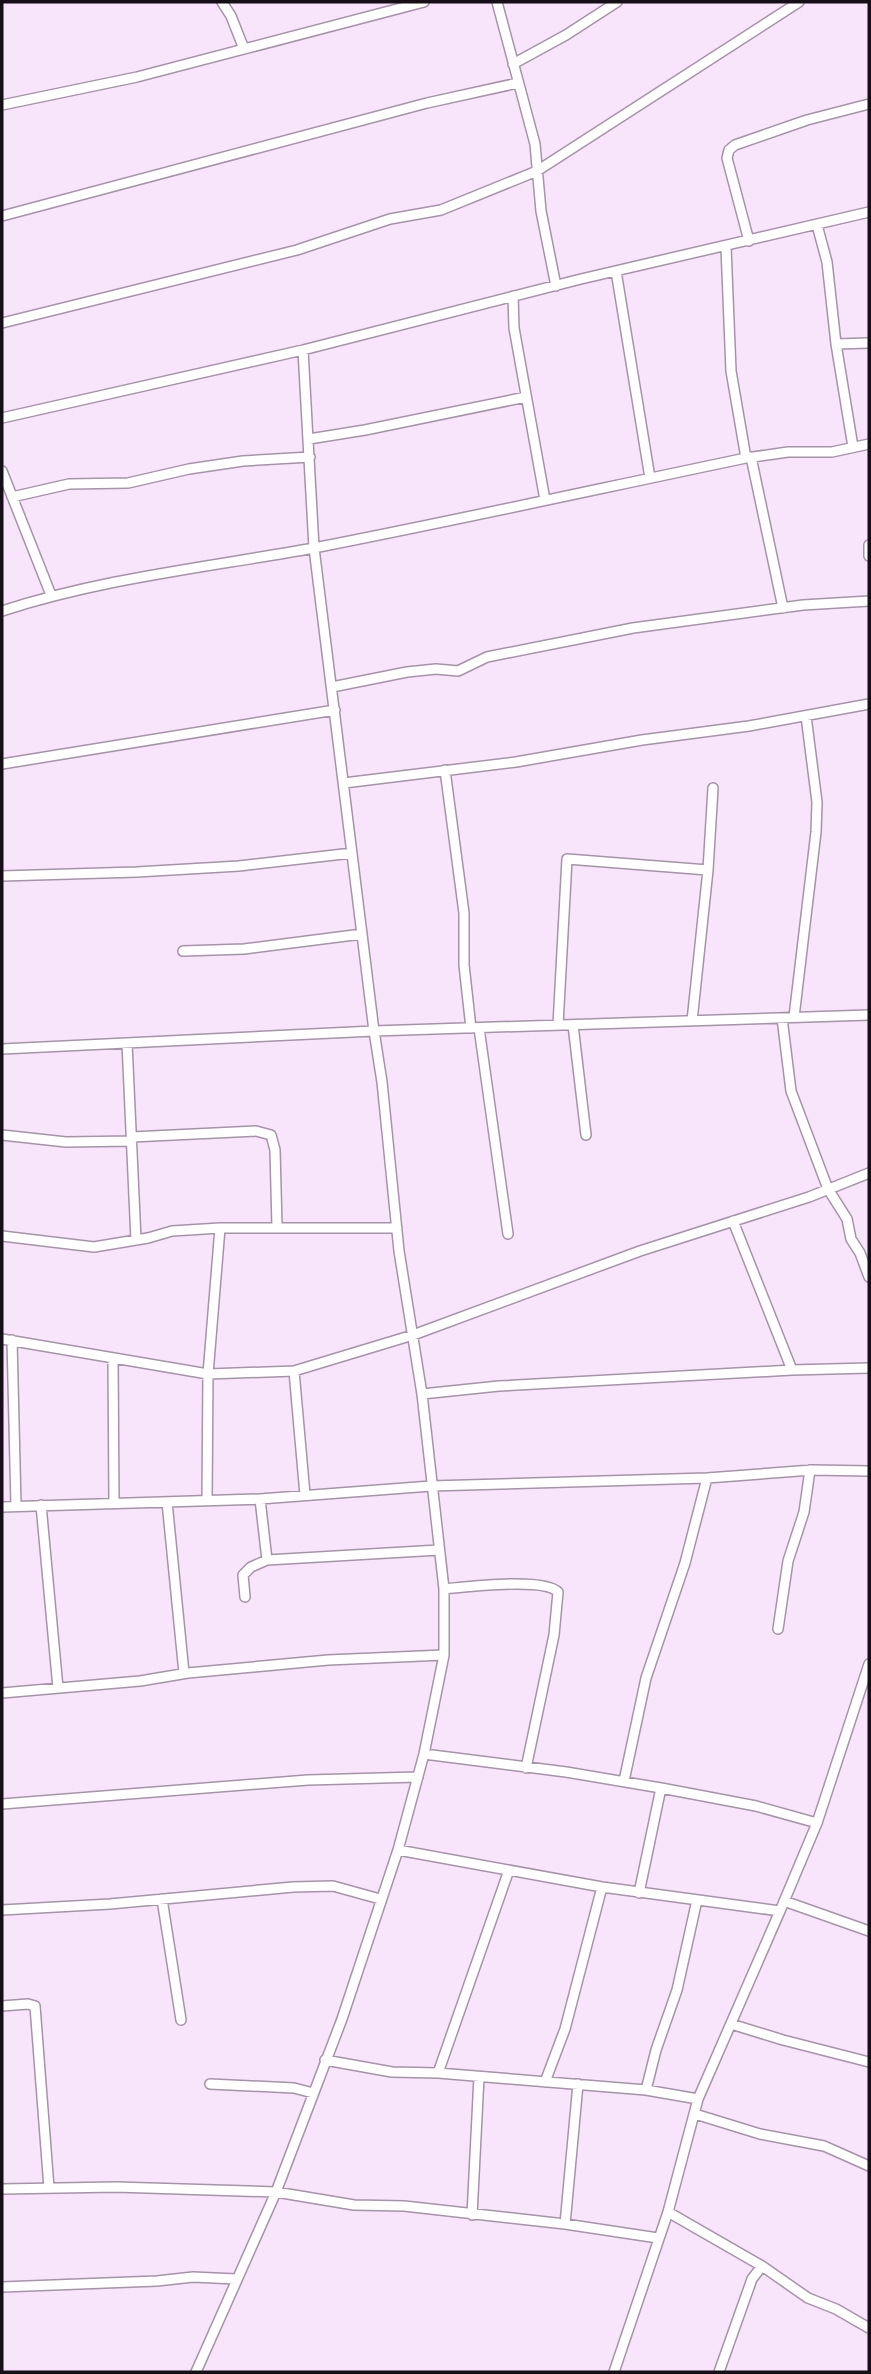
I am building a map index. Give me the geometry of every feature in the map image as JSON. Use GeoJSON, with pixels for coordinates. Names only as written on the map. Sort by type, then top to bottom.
{"type":"FeatureCollection","features":[{"type":"Feature","properties":{"kind":"street"},"geometry":{"type":"LineString","coordinates":[[222,2],[231,16],[244,49]]}},
{"type":"Feature","properties":{"kind":"street"},"geometry":{"type":"LineString","coordinates":[[2,105],[137,77],[424,2]]}},
{"type":"Feature","properties":{"kind":"street"},"geometry":{"type":"LineString","coordinates":[[498,2],[535,144],[541,211],[556,286]]}},
{"type":"Feature","properties":{"kind":"street"},"geometry":{"type":"LineString","coordinates":[[513,64],[566,35],[617,2]]}},
{"type":"Feature","properties":{"kind":"street"},"geometry":{"type":"LineString","coordinates":[[2,323],[297,250],[390,219],[441,210],[537,171],[799,2]]}},
{"type":"Feature","properties":{"kind":"street"},"geometry":{"type":"LineString","coordinates":[[2,216],[427,103],[518,83]]}},
{"type":"Feature","properties":{"kind":"street"},"geometry":{"type":"LineString","coordinates":[[749,241],[727,158],[729,150],[735,145],[807,120],[869,104]]}},
{"type":"Feature","properties":{"kind":"street"},"geometry":{"type":"LineString","coordinates":[[2,418],[303,350],[513,296],[869,212]]}},
{"type":"Feature","properties":{"kind":"street"},"geometry":{"type":"LineString","coordinates":[[817,225],[827,262],[836,344],[853,447]]}},
{"type":"Feature","properties":{"kind":"street"},"geometry":{"type":"LineString","coordinates":[[726,247],[731,371],[783,608]]}},
{"type":"Feature","properties":{"kind":"street"},"geometry":{"type":"LineString","coordinates":[[616,271],[650,478]]}},
{"type":"Feature","properties":{"kind":"street"},"geometry":{"type":"LineString","coordinates":[[513,296],[514,328],[545,500]]}},
{"type":"Feature","properties":{"kind":"street"},"geometry":{"type":"LineString","coordinates":[[836,344],[869,343]]}},
{"type":"Feature","properties":{"kind":"street"},"geometry":{"type":"LineString","coordinates":[[196,2372],[276,2192],[342,2019],[398,1850],[424,1754],[443,1655],[443,1589],[422,1394],[397,1227],[382,1082],[314,548],[303,350]]}},
{"type":"Feature","properties":{"kind":"street"},"geometry":{"type":"LineString","coordinates":[[309,439],[526,397]]}},
{"type":"Feature","properties":{"kind":"street"},"geometry":{"type":"LineString","coordinates":[[2,611],[51,595],[141,576],[314,548],[748,457],[788,452],[832,452],[869,444]]}},
{"type":"Feature","properties":{"kind":"street"},"geometry":{"type":"LineString","coordinates":[[12,497],[69,484],[128,482],[189,468],[310,457]]}},
{"type":"Feature","properties":{"kind":"street"},"geometry":{"type":"LineString","coordinates":[[2,471],[51,595]]}},
{"type":"Feature","properties":{"kind":"street"},"geometry":{"type":"LineString","coordinates":[[869,545],[869,556]]}},
{"type":"Feature","properties":{"kind":"street"},"geometry":{"type":"LineString","coordinates":[[332,687],[407,672],[436,669],[457,671],[488,657],[634,628],[783,608],[869,601]]}},
{"type":"Feature","properties":{"kind":"street"},"geometry":{"type":"LineString","coordinates":[[344,783],[516,762],[869,704]]}},
{"type":"Feature","properties":{"kind":"street"},"geometry":{"type":"LineString","coordinates":[[2,764],[335,710]]}},
{"type":"Feature","properties":{"kind":"street"},"geometry":{"type":"LineString","coordinates":[[794,1017],[817,802],[806,716]]}},
{"type":"Feature","properties":{"kind":"street"},"geometry":{"type":"LineString","coordinates":[[445,771],[464,913],[464,965],[508,1234]]}},
{"type":"Feature","properties":{"kind":"street"},"geometry":{"type":"LineString","coordinates":[[692,1021],[708,870],[713,788]]}},
{"type":"Feature","properties":{"kind":"street"},"geometry":{"type":"LineString","coordinates":[[2,876],[239,866],[352,853]]}},
{"type":"Feature","properties":{"kind":"street"},"geometry":{"type":"LineString","coordinates":[[558,1026],[568,859],[708,870]]}},
{"type":"Feature","properties":{"kind":"street"},"geometry":{"type":"LineString","coordinates":[[183,951],[244,949],[362,934]]}},
{"type":"Feature","properties":{"kind":"street"},"geometry":{"type":"LineString","coordinates":[[2,1049],[374,1031],[869,1015]]}},
{"type":"Feature","properties":{"kind":"street"},"geometry":{"type":"LineString","coordinates":[[782,1018],[791,1091],[828,1189],[847,1219],[850,1240],[864,1262],[869,1277]]}},
{"type":"Feature","properties":{"kind":"street"},"geometry":{"type":"LineString","coordinates":[[573,1025],[586,1135]]}},
{"type":"Feature","properties":{"kind":"street"},"geometry":{"type":"LineString","coordinates":[[127,1043],[136,1240]]}},
{"type":"Feature","properties":{"kind":"street"},"geometry":{"type":"LineString","coordinates":[[2,1135],[66,1142],[256,1131],[271,1135],[275,1150],[278,1227]]}},
{"type":"Feature","properties":{"kind":"street"},"geometry":{"type":"LineString","coordinates":[[16,1506],[7,1340],[208,1374],[294,1371],[413,1335],[640,1251],[869,1173]]}},
{"type":"Feature","properties":{"kind":"street"},"geometry":{"type":"LineString","coordinates":[[733,1221],[792,1370]]}},
{"type":"Feature","properties":{"kind":"street"},"geometry":{"type":"LineString","coordinates":[[2,1236],[94,1247],[172,1231],[220,1227],[397,1227]]}},
{"type":"Feature","properties":{"kind":"street"},"geometry":{"type":"LineString","coordinates":[[207,1500],[208,1374],[220,1227]]}},
{"type":"Feature","properties":{"kind":"street"},"geometry":{"type":"LineString","coordinates":[[113,1359],[114,1503]]}},
{"type":"Feature","properties":{"kind":"street"},"geometry":{"type":"LineString","coordinates":[[422,1394],[499,1385],[869,1368]]}},
{"type":"Feature","properties":{"kind":"street"},"geometry":{"type":"LineString","coordinates":[[294,1371],[305,1495]]}},
{"type":"Feature","properties":{"kind":"street"},"geometry":{"type":"LineString","coordinates":[[2,1507],[260,1499],[431,1486],[707,1478],[810,1470],[869,1471]]}},
{"type":"Feature","properties":{"kind":"street"},"geometry":{"type":"LineString","coordinates":[[778,1629],[788,1561],[804,1512],[810,1470]]}},
{"type":"Feature","properties":{"kind":"street"},"geometry":{"type":"LineString","coordinates":[[624,1781],[646,1678],[685,1563],[707,1478]]}},
{"type":"Feature","properties":{"kind":"street"},"geometry":{"type":"LineString","coordinates":[[260,1499],[267,1560]]}},
{"type":"Feature","properties":{"kind":"street"},"geometry":{"type":"LineString","coordinates":[[167,1502],[184,1674]]}},
{"type":"Feature","properties":{"kind":"street"},"geometry":{"type":"LineString","coordinates":[[41,1505],[58,1688]]}},
{"type":"Feature","properties":{"kind":"street"},"geometry":{"type":"LineString","coordinates":[[245,1597],[243,1575],[251,1567],[267,1560],[439,1550]]}},
{"type":"Feature","properties":{"kind":"street"},"geometry":{"type":"LineString","coordinates":[[443,1589],[507,1584],[540,1585],[552,1587],[558,1592],[554,1635],[526,1768]]}},
{"type":"Feature","properties":{"kind":"street"},"geometry":{"type":"LineString","coordinates":[[2,1693],[328,1660],[443,1655]]}},
{"type":"Feature","properties":{"kind":"street"},"geometry":{"type":"LineString","coordinates":[[614,2372],[668,2212],[698,2099],[817,1823],[869,1664]]}},
{"type":"Feature","properties":{"kind":"street"},"geometry":{"type":"LineString","coordinates":[[424,1754],[624,1781],[756,1806],[817,1823]]}},
{"type":"Feature","properties":{"kind":"street"},"geometry":{"type":"LineString","coordinates":[[2,1804],[308,1780],[418,1777]]}},
{"type":"Feature","properties":{"kind":"street"},"geometry":{"type":"LineString","coordinates":[[639,1893],[661,1788]]}},
{"type":"Feature","properties":{"kind":"street"},"geometry":{"type":"LineString","coordinates":[[398,1850],[601,1887],[780,1911]]}},
{"type":"Feature","properties":{"kind":"street"},"geometry":{"type":"LineString","coordinates":[[438,2073],[509,1870]]}},
{"type":"Feature","properties":{"kind":"street"},"geometry":{"type":"LineString","coordinates":[[2,1909],[333,1886],[380,1899]]}},
{"type":"Feature","properties":{"kind":"street"},"geometry":{"type":"LineString","coordinates":[[545,2082],[565,2029],[601,1887]]}},
{"type":"Feature","properties":{"kind":"street"},"geometry":{"type":"LineString","coordinates":[[162,1899],[181,2020]]}},
{"type":"Feature","properties":{"kind":"street"},"geometry":{"type":"LineString","coordinates":[[646,2090],[656,2050],[677,1990],[697,1900]]}},
{"type":"Feature","properties":{"kind":"street"},"geometry":{"type":"LineString","coordinates":[[785,1901],[869,1931]]}},
{"type":"Feature","properties":{"kind":"street"},"geometry":{"type":"LineString","coordinates":[[2,2006],[36,2006],[49,2188]]}},
{"type":"Feature","properties":{"kind":"street"},"geometry":{"type":"LineString","coordinates":[[731,2024],[869,2062]]}},
{"type":"Feature","properties":{"kind":"street"},"geometry":{"type":"LineString","coordinates":[[326,2060],[392,2072],[578,2084],[646,2090],[698,2099]]}},
{"type":"Feature","properties":{"kind":"street"},"geometry":{"type":"LineString","coordinates":[[472,2215],[479,2077]]}},
{"type":"Feature","properties":{"kind":"street"},"geometry":{"type":"LineString","coordinates":[[210,2084],[294,2088],[313,2093]]}},
{"type":"Feature","properties":{"kind":"street"},"geometry":{"type":"LineString","coordinates":[[565,2224],[578,2084]]}},
{"type":"Feature","properties":{"kind":"street"},"geometry":{"type":"LineString","coordinates":[[695,2114],[760,2134],[824,2146],[869,2166]]}},
{"type":"Feature","properties":{"kind":"street"},"geometry":{"type":"LineString","coordinates":[[2,2189],[116,2187],[276,2192],[354,2205],[404,2206],[565,2224],[658,2238]]}},
{"type":"Feature","properties":{"kind":"street"},"geometry":{"type":"LineString","coordinates":[[668,2212],[762,2266],[808,2298],[836,2309],[869,2328]]}},
{"type":"Feature","properties":{"kind":"street"},"geometry":{"type":"LineString","coordinates":[[719,2372],[752,2279],[762,2266]]}},
{"type":"Feature","properties":{"kind":"street"},"geometry":{"type":"LineString","coordinates":[[2,2287],[157,2281],[193,2277],[236,2279]]}}]}
